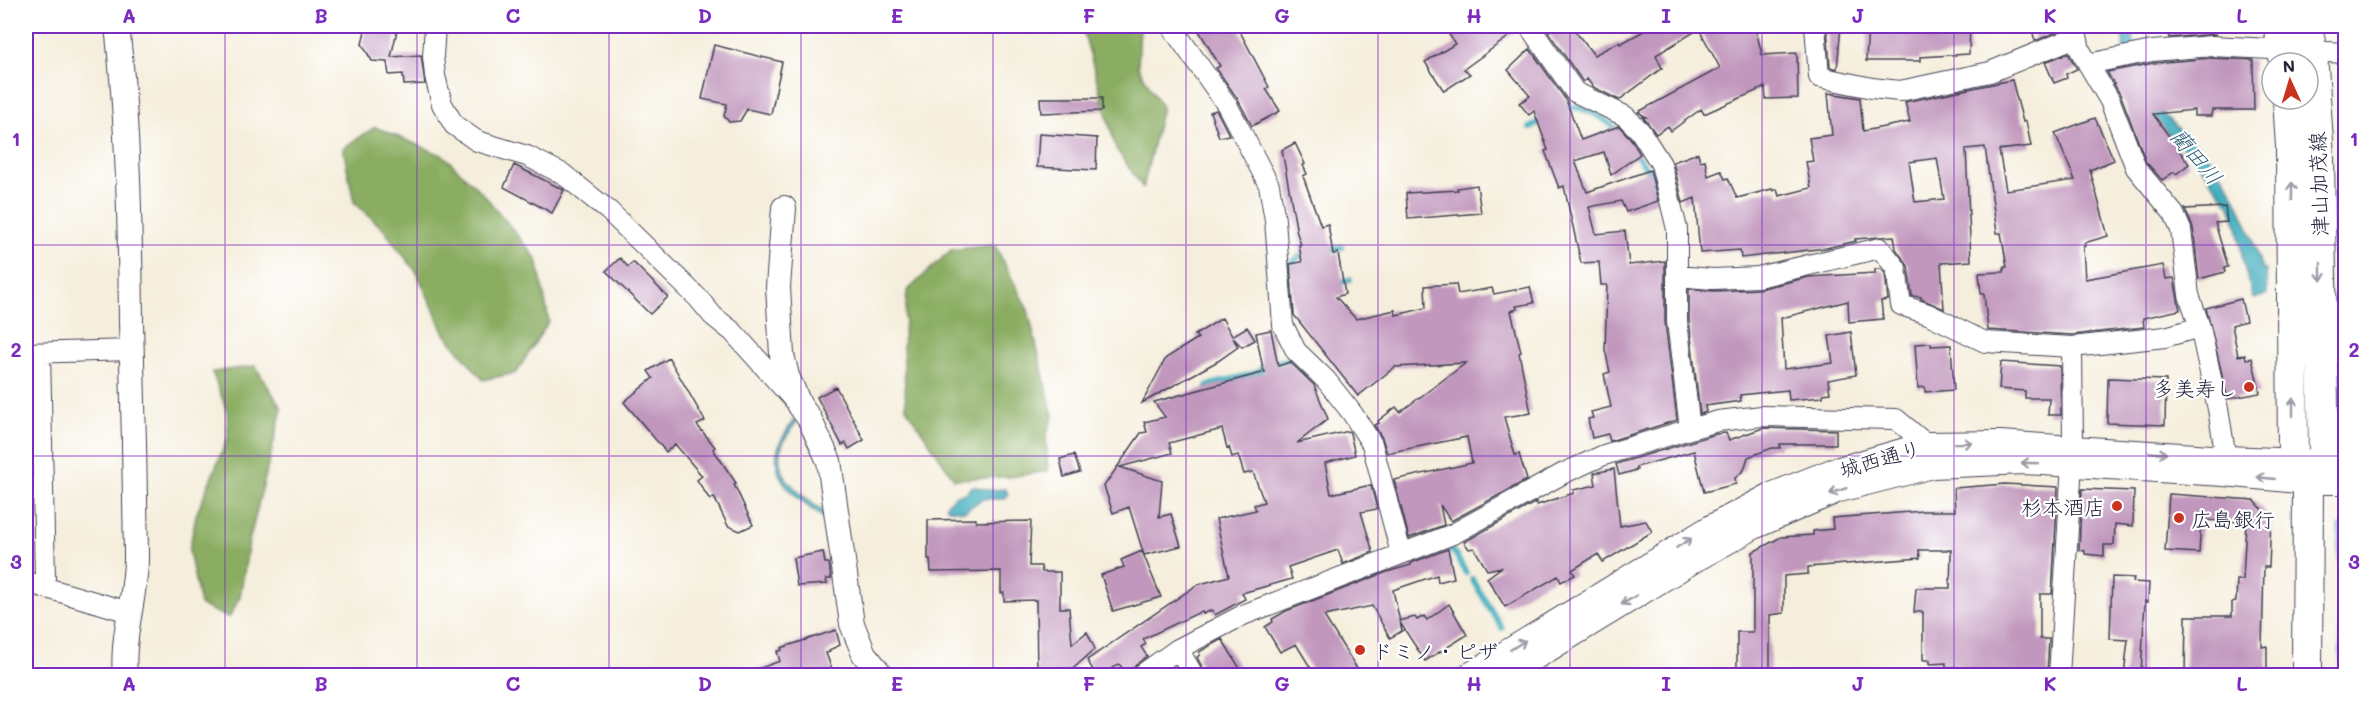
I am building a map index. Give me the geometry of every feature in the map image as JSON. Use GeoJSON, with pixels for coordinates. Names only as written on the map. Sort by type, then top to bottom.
{"type":"FeatureCollection","features":[{"type":"Feature","properties":{"kind":"main road","name":"津山加茂線"},"geometry":{"type":"LineString","coordinates":[[2293,43],[2319,157],[2318,466],[2307,675]]}},
{"type":"Feature","properties":{"kind":"main road","name":"津山加茂線"},"geometry":{"type":"LineString","coordinates":[[2289,111],[2318,466]]}},
{"type":"Feature","properties":{"kind":"street"},"geometry":{"type":"LineString","coordinates":[[117,26],[124,86],[129,178],[136,559],[135,583],[123,657],[125,675]]}},
{"type":"Feature","properties":{"kind":"street"},"geometry":{"type":"LineString","coordinates":[[435,26],[433,56],[435,76],[442,104],[454,126],[477,141],[527,156],[563,174],[609,211],[698,298],[713,316],[733,332],[809,418],[828,461],[852,624],[864,654],[882,675]]}},
{"type":"Feature","properties":{"kind":"street"},"geometry":{"type":"LineString","coordinates":[[1171,26],[1227,105],[1269,185],[1275,220],[1283,325],[1296,351],[1326,380],[1352,413],[1372,444],[1401,553]]}},
{"type":"Feature","properties":{"kind":"street"},"geometry":{"type":"LineString","coordinates":[[1529,26],[1575,92],[1625,116],[1640,131],[1661,164],[1677,229],[1677,321],[1690,429]]}},
{"type":"Feature","properties":{"kind":"street"},"geometry":{"type":"LineString","coordinates":[[1815,26],[1819,77],[1872,88],[1900,91],[1990,72],[2076,31],[2080,50],[2109,101],[2136,168],[2174,214],[2181,230],[2189,295],[2200,327],[2218,409],[2225,466]]}},
{"type":"Feature","properties":{"kind":"street"},"geometry":{"type":"LineString","coordinates":[[2088,64],[2152,51],[2212,46],[2293,43],[2346,53]]}},
{"type":"Feature","properties":{"kind":"street"},"geometry":{"type":"LineString","coordinates":[[784,208],[778,286],[782,355],[787,376],[800,406]]}},
{"type":"Feature","properties":{"kind":"street"},"geometry":{"type":"LineString","coordinates":[[1677,276],[1713,279],[1758,277],[1880,248],[1896,268],[1901,305],[1928,314],[1985,342],[2072,347],[2165,337],[2200,327]]}},
{"type":"Feature","properties":{"kind":"street"},"geometry":{"type":"LineString","coordinates":[[2059,675],[2072,456],[2072,347]]}},
{"type":"Feature","properties":{"kind":"street"},"geometry":{"type":"LineString","coordinates":[[34,585],[45,578],[33,353],[132,351]]}},
{"type":"Feature","properties":{"kind":"street"},"geometry":{"type":"LineString","coordinates":[[1140,675],[1178,649],[1243,615],[1452,534],[1564,473],[1604,455],[1690,429],[1718,421],[1762,416],[1896,419],[1926,444]]}},
{"type":"Feature","properties":{"kind":"street","name":"城西通り"},"geometry":{"type":"LineString","coordinates":[[1468,675],[1711,527],[1771,495],[1832,471],[1926,444],[2001,443],[2072,456],[2225,466],[2318,466],[2346,482]]}},
{"type":"Feature","properties":{"kind":"street","name":"城西通り"},"geometry":{"type":"LineString","coordinates":[[1505,675],[1693,561],[1747,531],[1839,490],[1933,466],[2024,462],[2072,456]]}},
{"type":"Feature","properties":{"kind":"street"},"geometry":{"type":"LineString","coordinates":[[34,585],[129,612]]}},
{"type":"Feature","properties":{"kind":"street"},"geometry":{"type":"LineString","coordinates":[[1178,649],[1194,675]]}},
{"type":"Feature","properties":{"kind":"green space"},"geometry":{"type":"Polygon","coordinates":[[[1082,26],[1140,26],[1138,67],[1162,107],[1143,188],[1116,149],[1082,26]]]}},
{"type":"Feature","properties":{"kind":"green space"},"geometry":{"type":"Polygon","coordinates":[[[375,127],[444,156],[486,197],[537,259],[549,321],[516,373],[483,380],[445,334],[417,273],[383,229],[354,202],[343,148],[375,127]]]}},
{"type":"Feature","properties":{"kind":"green space"},"geometry":{"type":"Polygon","coordinates":[[[995,245],[1028,310],[1053,416],[1046,437],[1048,471],[1008,477],[954,479],[906,408],[903,347],[907,291],[951,250],[995,245]]]}},
{"type":"Feature","properties":{"kind":"green space"},"geometry":{"type":"Polygon","coordinates":[[[255,366],[282,409],[249,542],[240,597],[229,618],[200,605],[189,551],[196,515],[228,437],[227,411],[212,372],[255,366]]]}},
{"type":"Feature","properties":{"kind":"water","name":"藺田川"},"geometry":{"type":"Polygon","coordinates":[[[2122,26],[2132,26],[2139,74],[2151,100],[2165,117],[2206,154],[2230,187],[2249,228],[2262,270],[2266,270],[2267,295],[2253,299],[2237,226],[2229,204],[2197,162],[2150,115],[2133,87],[2124,52],[2122,26]]]}},
{"type":"Feature","properties":{"kind":"water"},"geometry":{"type":"Polygon","coordinates":[[[794,420],[797,421],[782,446],[779,457],[781,467],[793,487],[830,516],[829,522],[792,492],[784,483],[779,472],[776,461],[779,445],[794,420]]]}},
{"type":"Feature","properties":{"kind":"water"},"geometry":{"type":"Polygon","coordinates":[[[973,486],[988,490],[1006,489],[1008,495],[1004,499],[982,499],[965,511],[948,509],[946,505],[953,498],[960,493],[967,493],[973,486]]]}},
{"type":"Feature","properties":{"kind":"water"},"geometry":{"type":"Polygon","coordinates":[[[2345,523],[2346,675],[2340,676],[2338,527],[2345,523]]]}},
{"type":"Feature","properties":{"kind":"building"},"geometry":{"type":"Polygon","coordinates":[[[366,26],[398,26],[391,57],[421,55],[425,84],[404,85],[403,74],[389,75],[387,62],[372,61],[362,44],[366,26]]]}},
{"type":"Feature","properties":{"kind":"building"},"geometry":{"type":"Polygon","coordinates":[[[1196,26],[1225,26],[1229,30],[1237,26],[1269,87],[1266,89],[1280,111],[1252,126],[1237,98],[1216,68],[1220,66],[1196,26]]]}},
{"type":"Feature","properties":{"kind":"building"},"geometry":{"type":"Polygon","coordinates":[[[1444,26],[1517,26],[1518,30],[1464,69],[1470,74],[1444,91],[1425,62],[1455,44],[1444,26]]]}},
{"type":"Feature","properties":{"kind":"building"},"geometry":{"type":"Polygon","coordinates":[[[1555,26],[1571,26],[1594,55],[1653,26],[1755,26],[1762,55],[1797,53],[1798,98],[1766,99],[1765,87],[1704,114],[1701,109],[1671,131],[1668,126],[1656,134],[1643,117],[1646,117],[1638,112],[1720,68],[1699,29],[1656,55],[1662,68],[1619,100],[1593,87],[1587,79],[1583,82],[1548,32],[1555,26]]]}},
{"type":"Feature","properties":{"kind":"building"},"geometry":{"type":"Polygon","coordinates":[[[1827,26],[1841,26],[1837,69],[1830,67],[1827,26]]]}},
{"type":"Feature","properties":{"kind":"building"},"geometry":{"type":"Polygon","coordinates":[[[1868,26],[1970,26],[1969,54],[1920,57],[1920,61],[1866,61],[1868,26]]]}},
{"type":"Feature","properties":{"kind":"building"},"geometry":{"type":"Polygon","coordinates":[[[2031,26],[2060,26],[2062,30],[2035,41],[2031,26]]]}},
{"type":"Feature","properties":{"kind":"building"},"geometry":{"type":"Polygon","coordinates":[[[2168,26],[2216,26],[2216,34],[2169,38],[2168,26]]]}},
{"type":"Feature","properties":{"kind":"building"},"geometry":{"type":"Polygon","coordinates":[[[714,45],[782,62],[771,114],[747,109],[740,121],[729,122],[724,116],[727,104],[702,99],[714,45]]]}},
{"type":"Feature","properties":{"kind":"building"},"geometry":{"type":"Polygon","coordinates":[[[1530,49],[1566,100],[1581,140],[1619,126],[1631,139],[1640,154],[1611,175],[1604,152],[1575,161],[1587,192],[1650,170],[1658,201],[1626,212],[1621,201],[1589,207],[1596,234],[1625,231],[1629,265],[1665,261],[1665,322],[1677,420],[1610,441],[1608,434],[1592,438],[1588,419],[1593,418],[1591,412],[1611,407],[1604,374],[1610,372],[1605,350],[1607,285],[1601,285],[1599,262],[1581,263],[1564,186],[1559,188],[1545,151],[1548,150],[1534,111],[1529,115],[1519,103],[1530,96],[1508,70],[1530,49]]]}},
{"type":"Feature","properties":{"kind":"building"},"geometry":{"type":"Polygon","coordinates":[[[2068,53],[2077,69],[2066,74],[2067,78],[2054,83],[2045,62],[2068,53]]]}},
{"type":"Feature","properties":{"kind":"building"},"geometry":{"type":"Polygon","coordinates":[[[2212,58],[2253,60],[2254,110],[2212,110],[2211,116],[2194,116],[2194,110],[2153,114],[2189,164],[2176,174],[2174,172],[2162,180],[2146,162],[2121,96],[2107,72],[2154,63],[2212,58]]]}},
{"type":"Feature","properties":{"kind":"building"},"geometry":{"type":"Polygon","coordinates":[[[2012,80],[2023,122],[2026,121],[2031,146],[1999,150],[2006,190],[2075,180],[2055,133],[2095,118],[2114,160],[2090,170],[2108,236],[2084,243],[2085,279],[2163,265],[2166,279],[2174,278],[2180,310],[2143,318],[2144,327],[2072,335],[1988,330],[1979,273],[2004,272],[2004,267],[2007,267],[2001,233],[1997,233],[1985,147],[1966,149],[1971,261],[1941,263],[1944,309],[1921,297],[1912,296],[1908,266],[1896,249],[1894,236],[1855,239],[1856,241],[1826,248],[1741,258],[1740,250],[1700,253],[1695,198],[1683,203],[1673,162],[1698,153],[1700,161],[1705,160],[1708,176],[1721,171],[1725,179],[1728,178],[1737,198],[1772,189],[1773,191],[1777,189],[1779,196],[1811,188],[1806,162],[1813,161],[1809,138],[1832,135],[1828,93],[1860,98],[1863,131],[1910,122],[1905,102],[2012,80]],[[1937,158],[1909,162],[1915,202],[1944,199],[1937,158]]]}},
{"type":"Feature","properties":{"kind":"building"},"geometry":{"type":"Polygon","coordinates":[[[1040,98],[1102,98],[1102,111],[1041,113],[1040,98]]]}},
{"type":"Feature","properties":{"kind":"building"},"geometry":{"type":"Polygon","coordinates":[[[1216,110],[1229,135],[1219,137],[1210,112],[1216,110]]]}},
{"type":"Feature","properties":{"kind":"building"},"geometry":{"type":"Polygon","coordinates":[[[1039,134],[1097,138],[1096,170],[1037,167],[1039,134]]]}},
{"type":"Feature","properties":{"kind":"building"},"geometry":{"type":"Polygon","coordinates":[[[1295,143],[1305,164],[1303,165],[1307,174],[1303,176],[1321,226],[1328,224],[1333,254],[1338,253],[1345,294],[1336,297],[1356,319],[1395,310],[1396,315],[1426,308],[1425,286],[1456,284],[1458,294],[1492,288],[1494,294],[1530,287],[1534,303],[1516,306],[1517,309],[1511,311],[1521,352],[1519,353],[1531,413],[1504,417],[1515,455],[1519,454],[1527,480],[1451,521],[1440,505],[1444,525],[1409,538],[1394,480],[1472,463],[1467,437],[1387,453],[1374,425],[1396,407],[1400,412],[1466,363],[1395,367],[1358,396],[1294,315],[1290,264],[1302,262],[1299,245],[1301,245],[1282,150],[1295,143]]]}},
{"type":"Feature","properties":{"kind":"building"},"geometry":{"type":"Polygon","coordinates":[[[514,165],[564,190],[552,213],[504,187],[514,165]]]}},
{"type":"Feature","properties":{"kind":"building"},"geometry":{"type":"Polygon","coordinates":[[[1477,185],[1481,213],[1408,219],[1406,193],[1458,190],[1457,188],[1477,185]]]}},
{"type":"Feature","properties":{"kind":"building"},"geometry":{"type":"Polygon","coordinates":[[[2225,207],[2227,222],[2215,223],[2228,267],[2224,268],[2225,272],[2199,279],[2193,228],[2185,209],[2225,207]]]}},
{"type":"Feature","properties":{"kind":"building"},"geometry":{"type":"Polygon","coordinates":[[[620,258],[628,267],[633,262],[668,297],[650,314],[606,271],[620,258]]]}},
{"type":"Feature","properties":{"kind":"building"},"geometry":{"type":"Polygon","coordinates":[[[1875,269],[1881,269],[1885,273],[1888,300],[1881,301],[1883,319],[1849,322],[1848,301],[1781,318],[1784,369],[1833,363],[1829,336],[1851,332],[1856,375],[1828,380],[1830,393],[1823,394],[1823,397],[1789,400],[1788,390],[1740,395],[1741,401],[1705,406],[1706,412],[1700,414],[1689,320],[1689,289],[1714,291],[1759,289],[1809,277],[1875,273],[1875,269]]]}},
{"type":"Feature","properties":{"kind":"building"},"geometry":{"type":"Polygon","coordinates":[[[2241,299],[2246,321],[2232,325],[2238,356],[2245,355],[2246,359],[2252,358],[2260,393],[2228,399],[2206,308],[2241,299]]]}},
{"type":"Feature","properties":{"kind":"building"},"geometry":{"type":"Polygon","coordinates":[[[1222,318],[1232,336],[1247,327],[1255,340],[1242,347],[1233,338],[1238,347],[1218,361],[1142,403],[1166,358],[1198,338],[1195,335],[1222,318]]]}},
{"type":"Feature","properties":{"kind":"building"},"geometry":{"type":"Polygon","coordinates":[[[1271,330],[1278,366],[1290,362],[1314,385],[1328,419],[1297,443],[1349,431],[1350,433],[1355,455],[1325,463],[1331,494],[1371,485],[1377,509],[1361,512],[1373,552],[1343,564],[1338,550],[1288,567],[1292,579],[1242,593],[1245,599],[1215,615],[1212,610],[1203,614],[1202,611],[1143,639],[1146,644],[1141,647],[1147,656],[1133,667],[1128,675],[1119,664],[1103,675],[1096,675],[1087,660],[1197,585],[1229,576],[1216,519],[1256,510],[1254,505],[1264,502],[1253,472],[1244,474],[1238,455],[1232,457],[1229,447],[1227,448],[1222,429],[1169,443],[1172,453],[1120,467],[1162,481],[1159,517],[1171,514],[1181,546],[1144,555],[1129,507],[1113,513],[1104,486],[1141,433],[1147,432],[1144,422],[1165,417],[1154,402],[1265,372],[1256,333],[1271,330]]]}},
{"type":"Feature","properties":{"kind":"building"},"geometry":{"type":"Polygon","coordinates":[[[1931,343],[1931,346],[1951,345],[1954,390],[1925,392],[1925,387],[1918,388],[1915,344],[1931,343]]]}},
{"type":"Feature","properties":{"kind":"building"},"geometry":{"type":"Polygon","coordinates":[[[669,358],[705,421],[697,425],[715,447],[713,449],[736,483],[734,484],[753,525],[740,531],[728,526],[714,497],[710,500],[697,480],[702,476],[675,444],[666,452],[624,402],[653,378],[648,371],[669,358]]]}},
{"type":"Feature","properties":{"kind":"building"},"geometry":{"type":"Polygon","coordinates":[[[2001,362],[2060,366],[2061,415],[2048,415],[2049,398],[2025,398],[2025,391],[1999,389],[2001,362]]]}},
{"type":"Feature","properties":{"kind":"building"},"geometry":{"type":"Polygon","coordinates":[[[2108,378],[2166,380],[2165,425],[2107,423],[2108,378]]]}},
{"type":"Feature","properties":{"kind":"building"},"geometry":{"type":"Polygon","coordinates":[[[836,387],[864,440],[849,449],[846,443],[842,445],[817,397],[836,387]]]}},
{"type":"Feature","properties":{"kind":"building"},"geometry":{"type":"Polygon","coordinates":[[[1763,428],[1836,430],[1836,444],[1780,444],[1780,448],[1772,448],[1748,457],[1744,470],[1735,478],[1736,484],[1704,492],[1694,451],[1636,467],[1637,470],[1619,475],[1616,464],[1716,434],[1726,433],[1729,440],[1763,428]]]}},
{"type":"Feature","properties":{"kind":"building"},"geometry":{"type":"Polygon","coordinates":[[[1074,455],[1080,472],[1064,477],[1060,459],[1074,455]]]}},
{"type":"Feature","properties":{"kind":"building"},"geometry":{"type":"Polygon","coordinates":[[[1614,469],[1620,526],[1646,521],[1652,532],[1603,562],[1598,554],[1572,570],[1575,575],[1561,582],[1558,576],[1505,607],[1487,578],[1502,567],[1487,570],[1474,548],[1469,549],[1464,542],[1536,502],[1537,505],[1574,493],[1573,490],[1596,485],[1594,473],[1614,469]]]}},
{"type":"Feature","properties":{"kind":"building"},"geometry":{"type":"Polygon","coordinates":[[[2005,484],[2058,487],[2052,594],[2040,594],[2040,639],[2049,639],[2047,675],[1955,675],[1955,667],[1946,667],[1946,663],[1930,664],[1930,660],[1923,660],[1923,612],[1914,612],[1916,588],[1950,588],[1951,550],[1919,550],[1920,558],[1808,567],[1808,574],[1784,576],[1784,613],[1770,615],[1770,675],[1737,675],[1737,632],[1753,632],[1753,552],[1781,537],[1813,535],[1813,531],[1833,529],[1832,518],[1955,511],[1954,488],[2005,484]]]}},
{"type":"Feature","properties":{"kind":"building"},"geometry":{"type":"Polygon","coordinates":[[[2082,489],[2134,491],[2133,526],[2115,524],[2114,545],[2104,545],[2104,556],[2085,554],[2085,551],[2079,550],[2082,489]]]}},
{"type":"Feature","properties":{"kind":"building"},"geometry":{"type":"Polygon","coordinates":[[[2169,494],[2254,500],[2271,519],[2269,567],[2264,567],[2262,647],[2267,646],[2267,675],[2185,675],[2186,616],[2232,616],[2232,602],[2236,601],[2237,580],[2243,580],[2246,522],[2201,520],[2199,553],[2165,551],[2169,494]]]}},
{"type":"Feature","properties":{"kind":"building"},"geometry":{"type":"Polygon","coordinates":[[[976,519],[976,522],[1031,521],[1029,566],[1041,566],[1042,572],[1060,572],[1060,608],[1069,608],[1072,644],[1087,632],[1095,649],[1066,675],[1037,675],[1036,600],[1004,601],[1004,593],[1001,593],[1001,571],[931,572],[930,559],[928,559],[928,520],[976,519]]]}},
{"type":"Feature","properties":{"kind":"building"},"geometry":{"type":"Polygon","coordinates":[[[1448,549],[1454,578],[1438,582],[1437,575],[1393,590],[1402,631],[1390,638],[1372,606],[1324,616],[1361,675],[1315,675],[1296,644],[1280,652],[1265,627],[1273,622],[1272,619],[1286,611],[1448,549]]]}},
{"type":"Feature","properties":{"kind":"building"},"geometry":{"type":"Polygon","coordinates":[[[1142,551],[1161,597],[1113,611],[1101,575],[1124,567],[1121,560],[1142,551]]]}},
{"type":"Feature","properties":{"kind":"building"},"geometry":{"type":"Polygon","coordinates":[[[823,552],[825,563],[829,563],[831,579],[826,579],[827,584],[797,586],[793,558],[823,552]]]}},
{"type":"Feature","properties":{"kind":"building"},"geometry":{"type":"Polygon","coordinates":[[[2112,577],[2134,578],[2133,582],[2149,583],[2148,602],[2145,601],[2141,675],[2124,675],[2128,640],[2110,639],[2112,577]]]}},
{"type":"Feature","properties":{"kind":"building"},"geometry":{"type":"Polygon","coordinates":[[[1449,604],[1467,635],[1425,661],[1399,621],[1415,617],[1417,620],[1424,616],[1427,620],[1449,604]]]}},
{"type":"Feature","properties":{"kind":"building"},"geometry":{"type":"Polygon","coordinates":[[[836,630],[840,645],[826,653],[834,675],[744,675],[780,661],[777,652],[782,650],[781,648],[836,630]]]}},
{"type":"Feature","properties":{"kind":"building"},"geometry":{"type":"Polygon","coordinates":[[[1222,639],[1244,675],[1206,675],[1197,657],[1200,655],[1199,652],[1222,639]]]}},
{"type":"Feature","properties":{"kind":"waterway"},"geometry":{"type":"LineString","coordinates":[[1561,108],[1577,107],[1593,113],[1619,134]]}},
{"type":"Feature","properties":{"kind":"waterway"},"geometry":{"type":"LineString","coordinates":[[1530,128],[1544,118]]}},
{"type":"Feature","properties":{"kind":"waterway"},"geometry":{"type":"LineString","coordinates":[[1633,151],[1658,183]]}},
{"type":"Feature","properties":{"kind":"waterway"},"geometry":{"type":"LineString","coordinates":[[1325,251],[1342,247]]}},
{"type":"Feature","properties":{"kind":"waterway"},"geometry":{"type":"LineString","coordinates":[[1286,267],[1300,256],[1309,254]]}},
{"type":"Feature","properties":{"kind":"waterway"},"geometry":{"type":"LineString","coordinates":[[1337,285],[1350,279]]}},
{"type":"Feature","properties":{"kind":"waterway"},"geometry":{"type":"LineString","coordinates":[[1206,396],[1207,386],[1256,373],[1269,364],[1293,358]]}},
{"type":"Feature","properties":{"kind":"waterway"},"geometry":{"type":"LineString","coordinates":[[1409,561],[1450,549],[1466,573]]}},
{"type":"Feature","properties":{"kind":"waterway"},"geometry":{"type":"LineString","coordinates":[[1472,579],[1502,628]]}},
{"type":"Feature","properties":{"kind":"place","name":"多美寿し"},"geometry":{"type":"Point","coordinates":[2249,387]}},
{"type":"Feature","properties":{"kind":"place","name":"杉本酒店"},"geometry":{"type":"Point","coordinates":[2117,506]}},
{"type":"Feature","properties":{"kind":"place","name":"広島銀行"},"geometry":{"type":"Point","coordinates":[2179,518]}},
{"type":"Feature","properties":{"kind":"place","name":"ドミノ・ピザ"},"geometry":{"type":"Point","coordinates":[1360,650]}}]}
